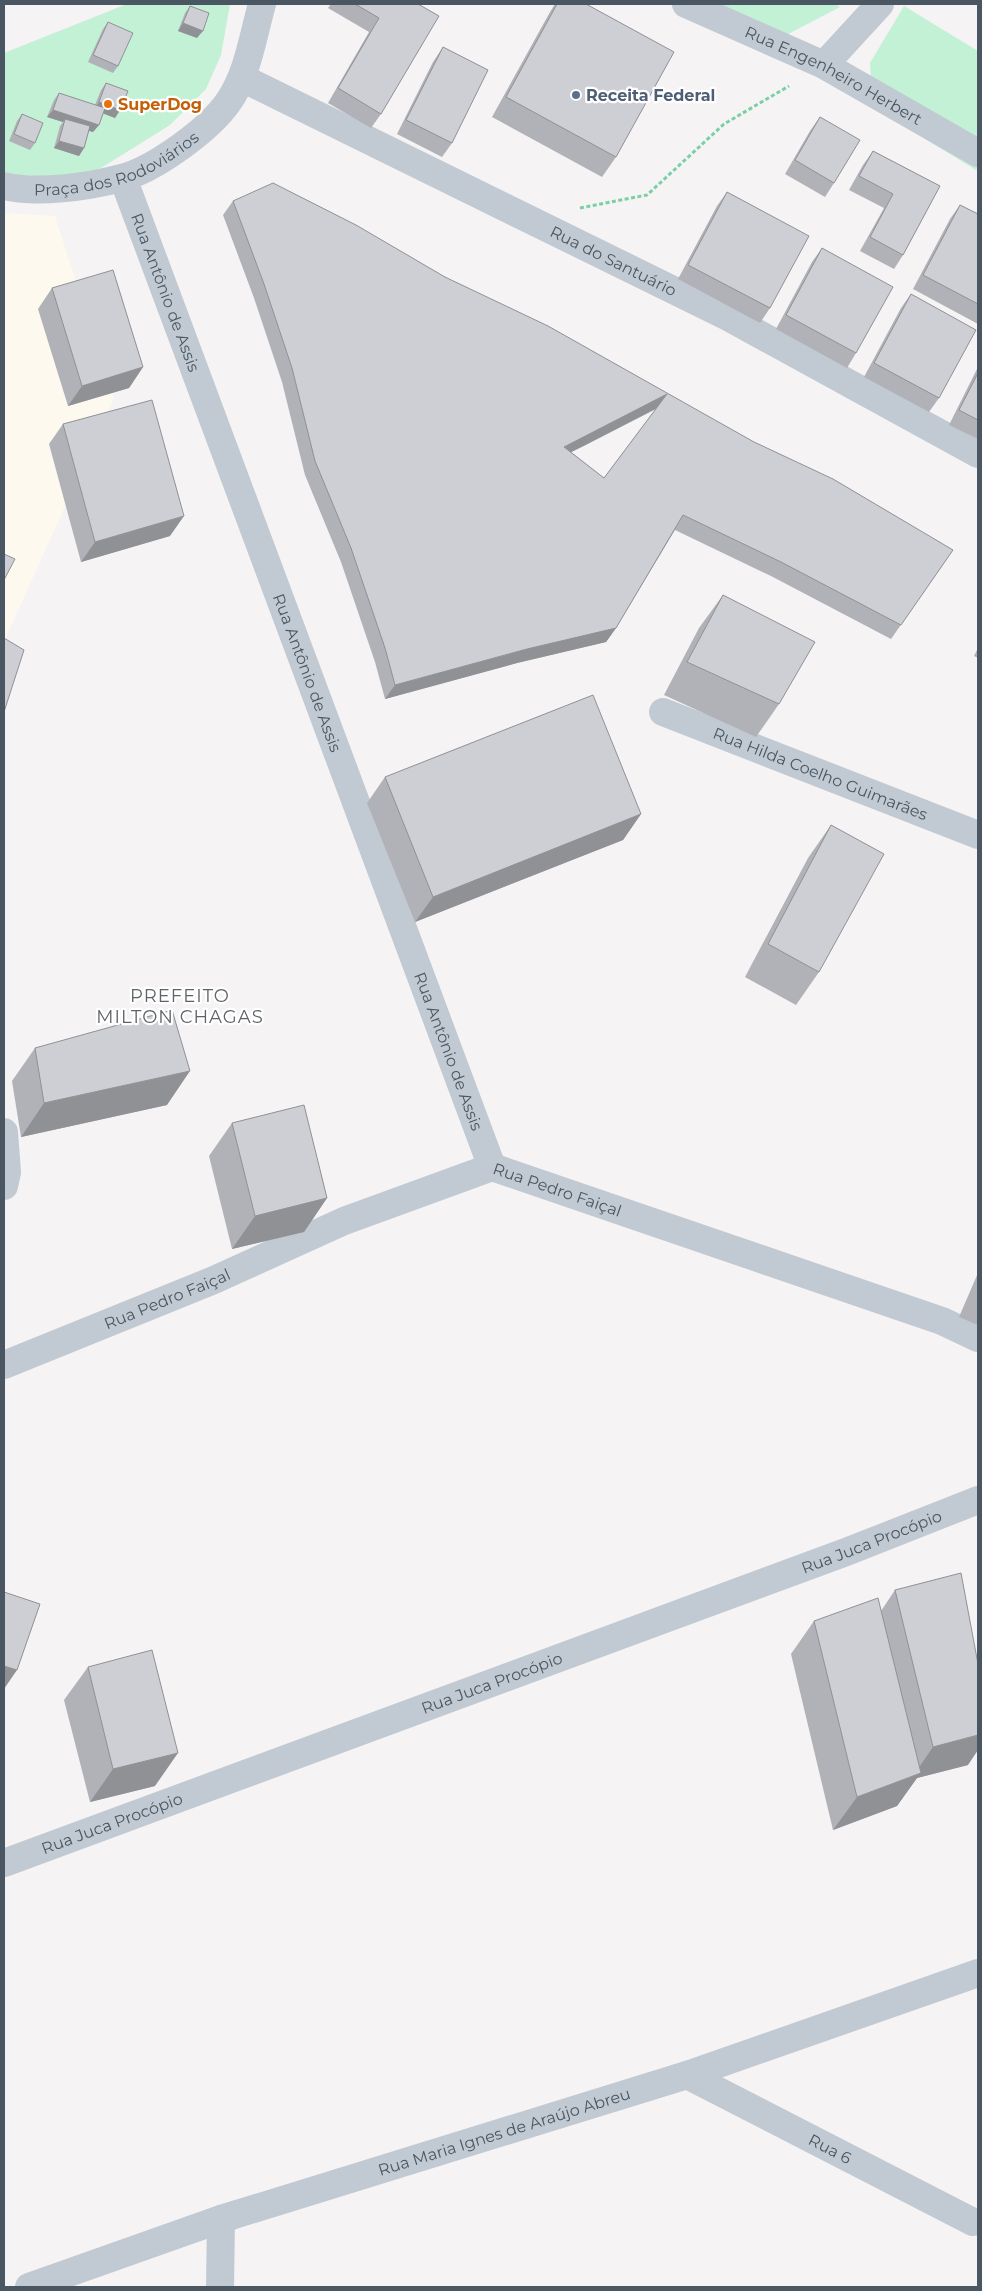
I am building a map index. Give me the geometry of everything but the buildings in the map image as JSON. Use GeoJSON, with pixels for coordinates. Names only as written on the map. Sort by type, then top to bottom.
{"type":"FeatureCollection","features":[{"type":"Feature","properties":{"kind":"street","name":"Praça dos Rodoviários"},"geometry":{"type":"LineString","coordinates":[[4,186],[59,189],[123,178],[158,162],[195,135],[228,102],[242,78],[262,4]]}},
{"type":"Feature","properties":{"kind":"street","name":"Rua Engenheiro Herbert"},"geometry":{"type":"LineString","coordinates":[[686,4],[824,65],[978,153]]}},
{"type":"Feature","properties":{"kind":"street"},"geometry":{"type":"LineString","coordinates":[[824,65],[880,4]]}},
{"type":"Feature","properties":{"kind":"street","name":"Rua do Santuário"},"geometry":{"type":"LineString","coordinates":[[242,78],[728,318],[978,454]]}},
{"type":"Feature","properties":{"kind":"street","name":"Rua Antônio de Assis"},"geometry":{"type":"LineString","coordinates":[[123,178],[492,1167]]}},
{"type":"Feature","properties":{"kind":"street","name":"Rua Hilda Coelho Guimarães"},"geometry":{"type":"LineString","coordinates":[[662,712],[978,835]]}},
{"type":"Feature","properties":{"kind":"street"},"geometry":{"type":"LineString","coordinates":[[4,1132],[7,1172],[4,1186]]}},
{"type":"Feature","properties":{"kind":"street","name":"Rua Pedro Faiçal"},"geometry":{"type":"LineString","coordinates":[[4,1366],[214,1280],[344,1221],[492,1167],[942,1321],[978,1338]]}},
{"type":"Feature","properties":{"kind":"street","name":"Rua Juca Procópio"},"geometry":{"type":"LineString","coordinates":[[4,1863],[827,1559],[978,1500]]}},
{"type":"Feature","properties":{"kind":"street","name":"Rua Maria Ignes de Araújo Abreu"},"geometry":{"type":"LineString","coordinates":[[29,2287],[221,2219],[687,2075],[978,1973]]}},
{"type":"Feature","properties":{"kind":"street","name":"Rua 6"},"geometry":{"type":"LineString","coordinates":[[687,2075],[973,2222]]}},
{"type":"Feature","properties":{"kind":"street"},"geometry":{"type":"LineString","coordinates":[[220,2287],[221,2219]]}},
{"type":"Feature","properties":{"kind":"path"},"geometry":{"type":"LineString","coordinates":[[572,209],[647,195],[724,124],[824,65]]}},
{"type":"Feature","properties":{"kind":"shaded area"},"geometry":{"type":"Polygon","coordinates":[[[4,213],[55,216],[114,398],[4,642],[4,213]]]}},
{"type":"Feature","properties":{"kind":"green space"},"geometry":{"type":"Polygon","coordinates":[[[127,4],[230,4],[221,55],[206,89],[170,125],[101,168],[70,177],[4,175],[4,53],[127,4]]]}},
{"type":"Feature","properties":{"kind":"green space"},"geometry":{"type":"Polygon","coordinates":[[[690,4],[835,4],[840,7],[771,43],[690,4]]]}},
{"type":"Feature","properties":{"kind":"green space"},"geometry":{"type":"Polygon","coordinates":[[[904,6],[978,51],[978,166],[976,170],[873,107],[870,63],[904,6]]]}},
{"type":"Feature","properties":{"kind":"place","name":"Receita Federal"},"geometry":{"type":"Point","coordinates":[576,95]}},
{"type":"Feature","properties":{"kind":"place","name":"SuperDog"},"geometry":{"type":"Point","coordinates":[108,104]}},
{"type":"Feature","properties":{"kind":"district","name":"PREFEITO MILTON CHAGAS"},"geometry":{"type":"Point","coordinates":[180,1006]}}]}
